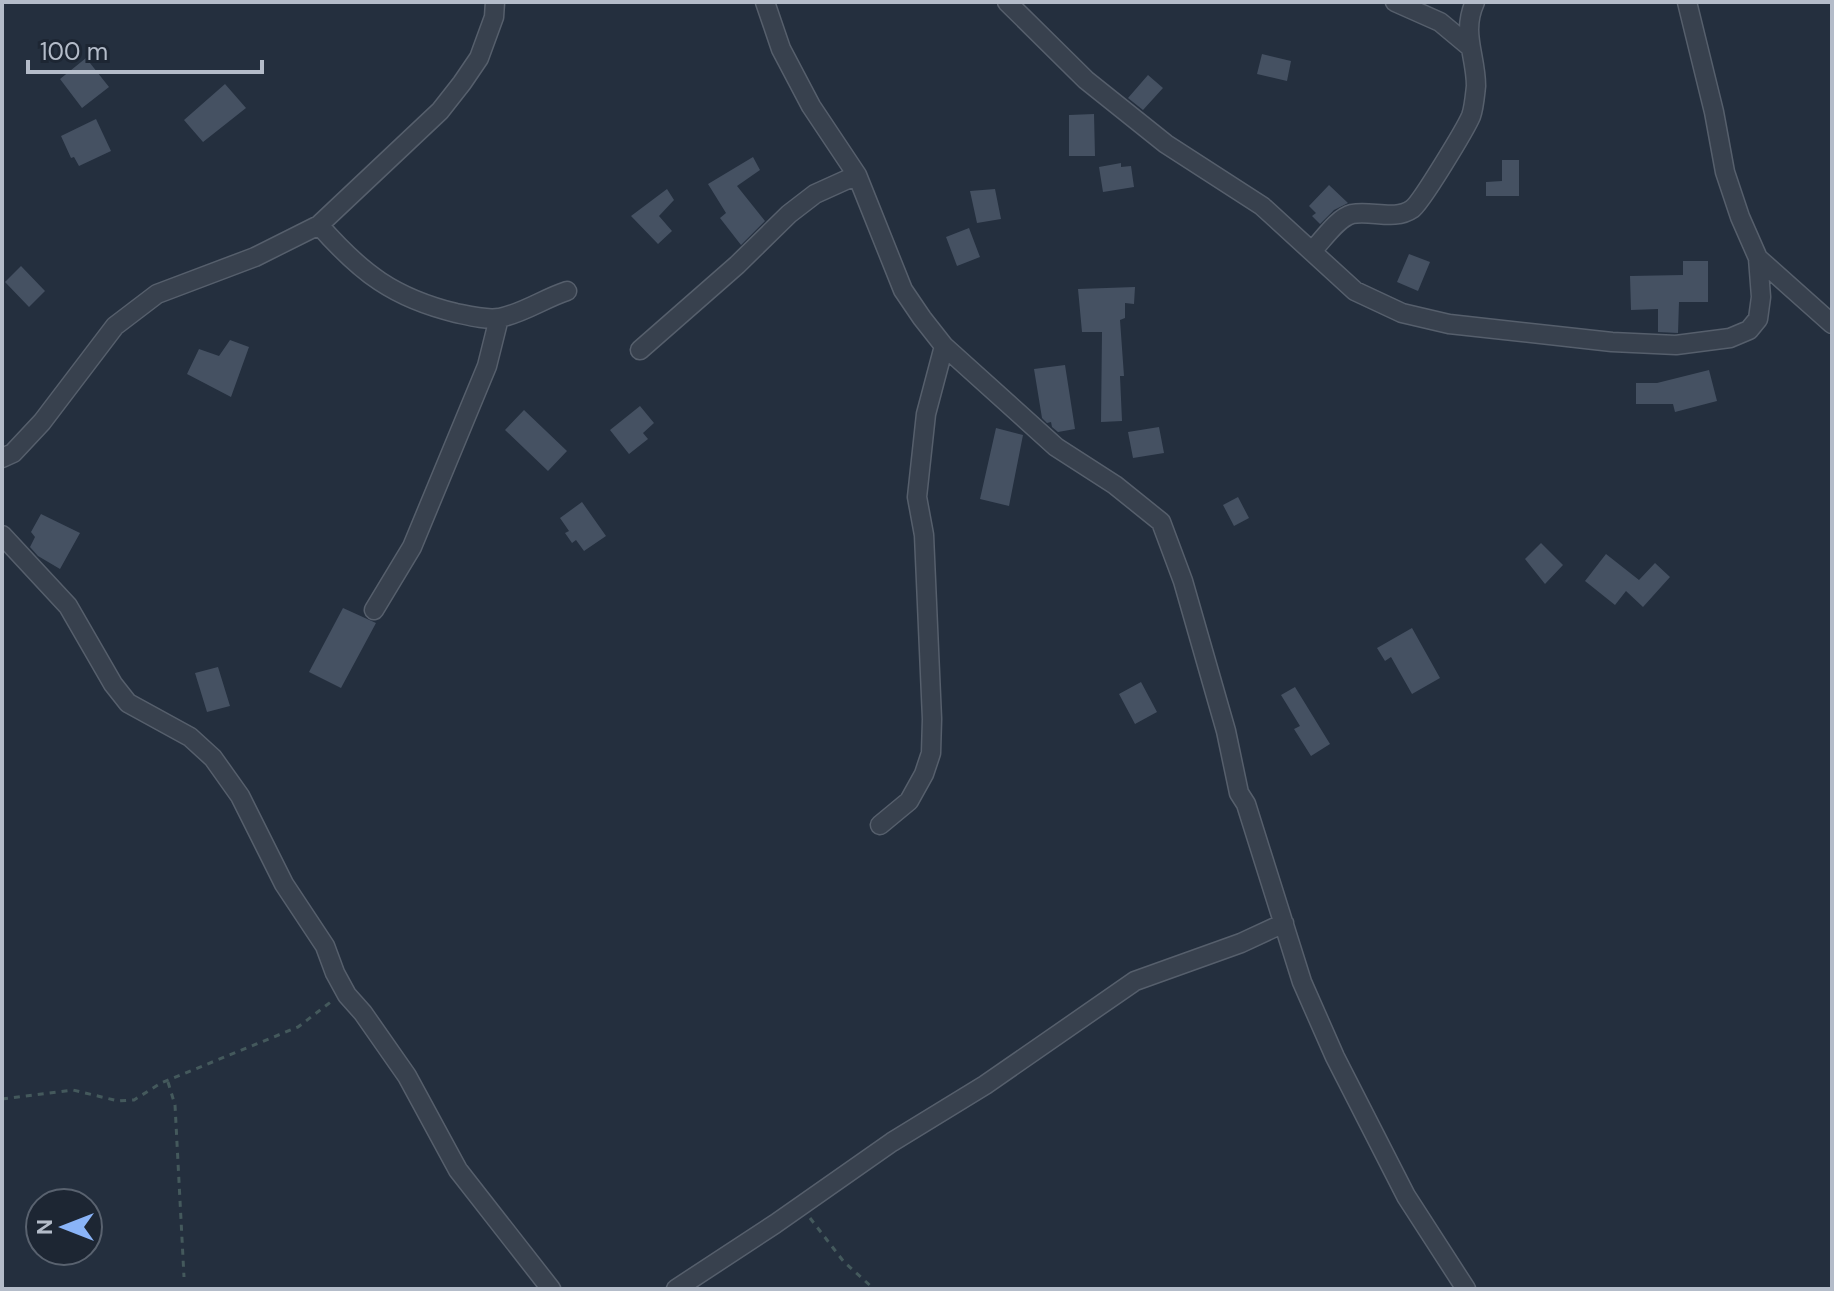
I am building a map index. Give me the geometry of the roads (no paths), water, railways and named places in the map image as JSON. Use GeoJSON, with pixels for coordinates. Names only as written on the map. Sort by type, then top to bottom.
{"type":"FeatureCollection","features":[{"type":"Feature","properties":{"kind":"street"},"geometry":{"type":"LineString","coordinates":[[2,458],[13,453],[42,422],[115,326],[157,294],[255,257],[319,225],[440,111],[479,58],[494,17],[495,2]]}},
{"type":"Feature","properties":{"kind":"street"},"geometry":{"type":"LineString","coordinates":[[765,2],[781,49],[811,106],[857,175],[903,290],[944,346],[1056,447],[1115,485],[1161,522],[1183,581],[1226,731],[1239,793],[1246,804],[1302,982],[1335,1057],[1406,1196],[1466,1289]]}},
{"type":"Feature","properties":{"kind":"street"},"geometry":{"type":"LineString","coordinates":[[1007,2],[1086,80],[1166,144],[1262,206],[1355,291],[1402,313],[1449,324],[1612,342],[1676,345],[1730,338],[1749,330],[1758,319],[1761,297],[1758,258],[1725,172],[1689,7],[1708,2]]}},
{"type":"Feature","properties":{"kind":"street"},"geometry":{"type":"LineString","coordinates":[[1395,2],[1440,22],[1470,47]]}},
{"type":"Feature","properties":{"kind":"street"},"geometry":{"type":"LineString","coordinates":[[1312,251],[1342,219],[1352,214],[1397,214],[1413,209],[1472,114],[1476,84],[1468,17],[1475,2]]}},
{"type":"Feature","properties":{"kind":"street"},"geometry":{"type":"LineString","coordinates":[[640,350],[737,265],[789,214],[815,194],[857,175]]}},
{"type":"Feature","properties":{"kind":"street"},"geometry":{"type":"LineString","coordinates":[[319,225],[348,259],[389,289],[435,308],[478,318],[499,318],[567,291]]}},
{"type":"Feature","properties":{"kind":"street"},"geometry":{"type":"LineString","coordinates":[[1758,258],[1832,324]]}},
{"type":"Feature","properties":{"kind":"street"},"geometry":{"type":"LineString","coordinates":[[374,610],[418,533],[487,366],[499,318]]}},
{"type":"Feature","properties":{"kind":"street"},"geometry":{"type":"LineString","coordinates":[[880,825],[909,801],[931,753],[924,535],[917,497],[926,414],[944,346]]}},
{"type":"Feature","properties":{"kind":"street"},"geometry":{"type":"LineString","coordinates":[[2,535],[68,606],[113,684],[128,703],[190,737],[213,758],[240,796],[284,884],[325,946],[344,990],[407,1076],[458,1170],[551,1289]]}},
{"type":"Feature","properties":{"kind":"street"},"geometry":{"type":"LineString","coordinates":[[676,1289],[892,1142],[985,1085],[1135,981],[1241,943],[1284,923]]}}]}
